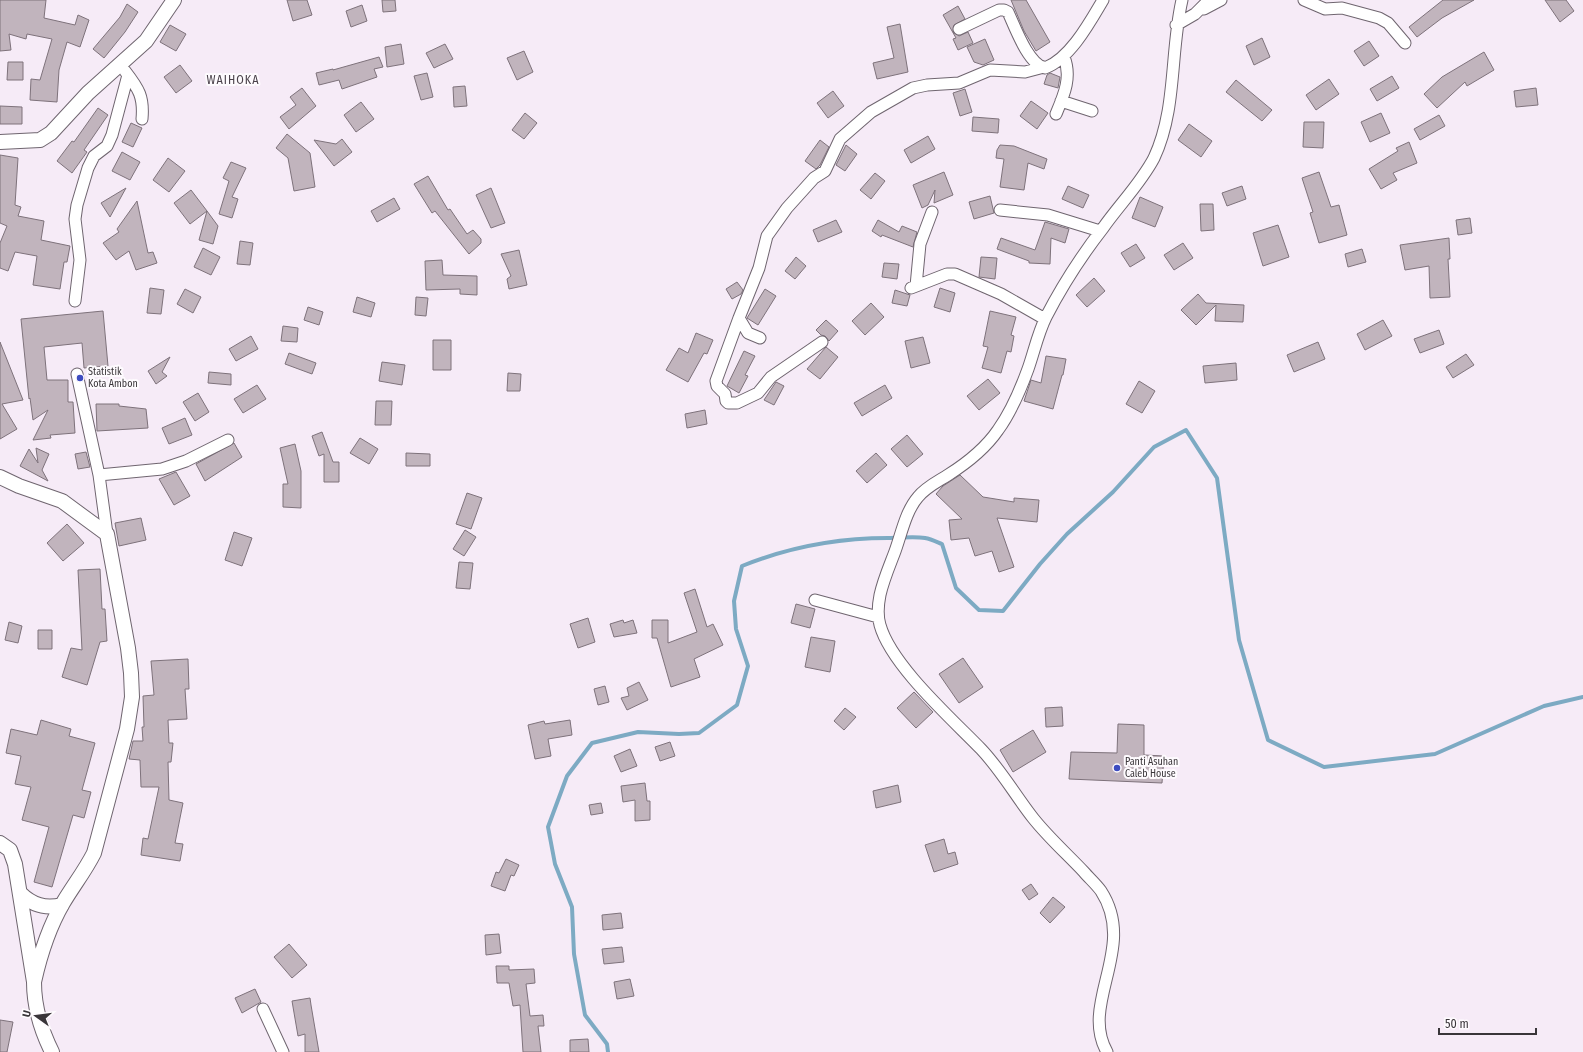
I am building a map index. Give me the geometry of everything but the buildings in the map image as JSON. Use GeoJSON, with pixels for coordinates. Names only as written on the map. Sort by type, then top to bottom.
{"type":"FeatureCollection","features":[{"type":"Feature","properties":{"kind":"street"},"geometry":{"type":"LineString","coordinates":[[0,142],[40,140],[51,132],[88,93],[124,70],[174,0]]}},
{"type":"Feature","properties":{"kind":"street"},"geometry":{"type":"LineString","coordinates":[[822,342],[771,377],[758,393],[737,403],[728,403],[726,401],[725,394],[717,386],[716,381],[759,268],[767,236],[787,208],[814,178],[825,171],[840,139],[871,112],[913,88],[927,85],[959,83],[990,70],[1025,72],[1052,65],[1064,57],[1090,22],[1103,0]]}},
{"type":"Feature","properties":{"kind":"street"},"geometry":{"type":"LineString","coordinates":[[1107,1052],[1099,1034],[1098,1020],[1115,940],[1113,923],[1108,906],[1100,890],[1034,820],[999,771],[904,666],[888,645],[880,626],[877,611],[880,591],[905,521],[915,499],[926,488],[975,456],[998,430],[1012,409],[1045,319],[1100,231],[1147,170],[1157,148],[1170,100],[1176,25],[1182,0]]}},
{"type":"Feature","properties":{"kind":"street"},"geometry":{"type":"LineString","coordinates":[[1195,14],[1209,0]]}},
{"type":"Feature","properties":{"kind":"street"},"geometry":{"type":"LineString","coordinates":[[1176,25],[1221,0]]}},
{"type":"Feature","properties":{"kind":"street"},"geometry":{"type":"LineString","coordinates":[[1304,0],[1325,10],[1342,8],[1379,18],[1388,23],[1405,43]]}},
{"type":"Feature","properties":{"kind":"street"},"geometry":{"type":"LineString","coordinates":[[959,29],[999,10],[1004,10],[1008,12],[1026,50],[1035,62],[1044,67]]}},
{"type":"Feature","properties":{"kind":"street"},"geometry":{"type":"LineString","coordinates":[[1056,114],[1068,77],[1064,57]]}},
{"type":"Feature","properties":{"kind":"street"},"geometry":{"type":"LineString","coordinates":[[124,70],[142,99],[142,119]]}},
{"type":"Feature","properties":{"kind":"street"},"geometry":{"type":"LineString","coordinates":[[75,301],[80,260],[75,231],[77,205],[88,168],[94,156],[108,146],[112,134],[124,70]]}},
{"type":"Feature","properties":{"kind":"street"},"geometry":{"type":"LineString","coordinates":[[1061,101],[1092,111]]}},
{"type":"Feature","properties":{"kind":"street"},"geometry":{"type":"LineString","coordinates":[[1000,210],[1048,215],[1100,231]]}},
{"type":"Feature","properties":{"kind":"street"},"geometry":{"type":"LineString","coordinates":[[932,212],[920,244],[913,287],[947,274],[955,274],[1001,294],[1045,319]]}},
{"type":"Feature","properties":{"kind":"street"},"geometry":{"type":"LineString","coordinates":[[739,318],[748,333],[760,338]]}},
{"type":"Feature","properties":{"kind":"street"},"geometry":{"type":"LineString","coordinates":[[34,982],[38,962],[62,905],[87,867],[94,853],[130,713],[131,673],[107,534],[99,475],[77,374]]}},
{"type":"Feature","properties":{"kind":"street"},"geometry":{"type":"LineString","coordinates":[[99,475],[162,469],[186,461],[228,440]]}},
{"type":"Feature","properties":{"kind":"street"},"geometry":{"type":"LineString","coordinates":[[0,477],[19,486],[62,501],[107,534]]}},
{"type":"Feature","properties":{"kind":"street"},"geometry":{"type":"LineString","coordinates":[[815,600],[878,617]]}},
{"type":"Feature","properties":{"kind":"street"},"geometry":{"type":"LineString","coordinates":[[0,843],[10,850],[15,864],[34,982],[34,998],[37,1014],[52,1052]]}},
{"type":"Feature","properties":{"kind":"street"},"geometry":{"type":"LineString","coordinates":[[20,893],[26,899],[41,906],[62,905]]}},
{"type":"Feature","properties":{"kind":"street"},"geometry":{"type":"LineString","coordinates":[[263,1009],[283,1052]]}},
{"type":"Feature","properties":{"kind":"waterway"},"geometry":{"type":"LineString","coordinates":[[608,1052],[607,1044],[585,1015],[574,954],[572,907],[555,864],[548,827],[567,776],[592,743],[638,732],[679,734],[699,733],[737,705],[748,666],[736,629],[734,601],[742,566],[760,559],[795,549],[832,542],[869,538],[927,538],[942,544],[956,588],[979,610],[1003,611],[1040,564],[1067,534],[1113,492],[1154,447],[1186,430],[1217,478],[1239,640],[1268,740],[1324,767],[1435,754],[1544,706],[1583,697]]}},
{"type":"Feature","properties":{"kind":"place","name":"Statistik Kota Ambon"},"geometry":{"type":"Point","coordinates":[80,378]}},
{"type":"Feature","properties":{"kind":"place","name":"Panti Asuhan Caleb House"},"geometry":{"type":"Point","coordinates":[1117,768]}},
{"type":"Feature","properties":{"kind":"district","name":"WAIHOKA"},"geometry":{"type":"Point","coordinates":[233,80]}}]}
